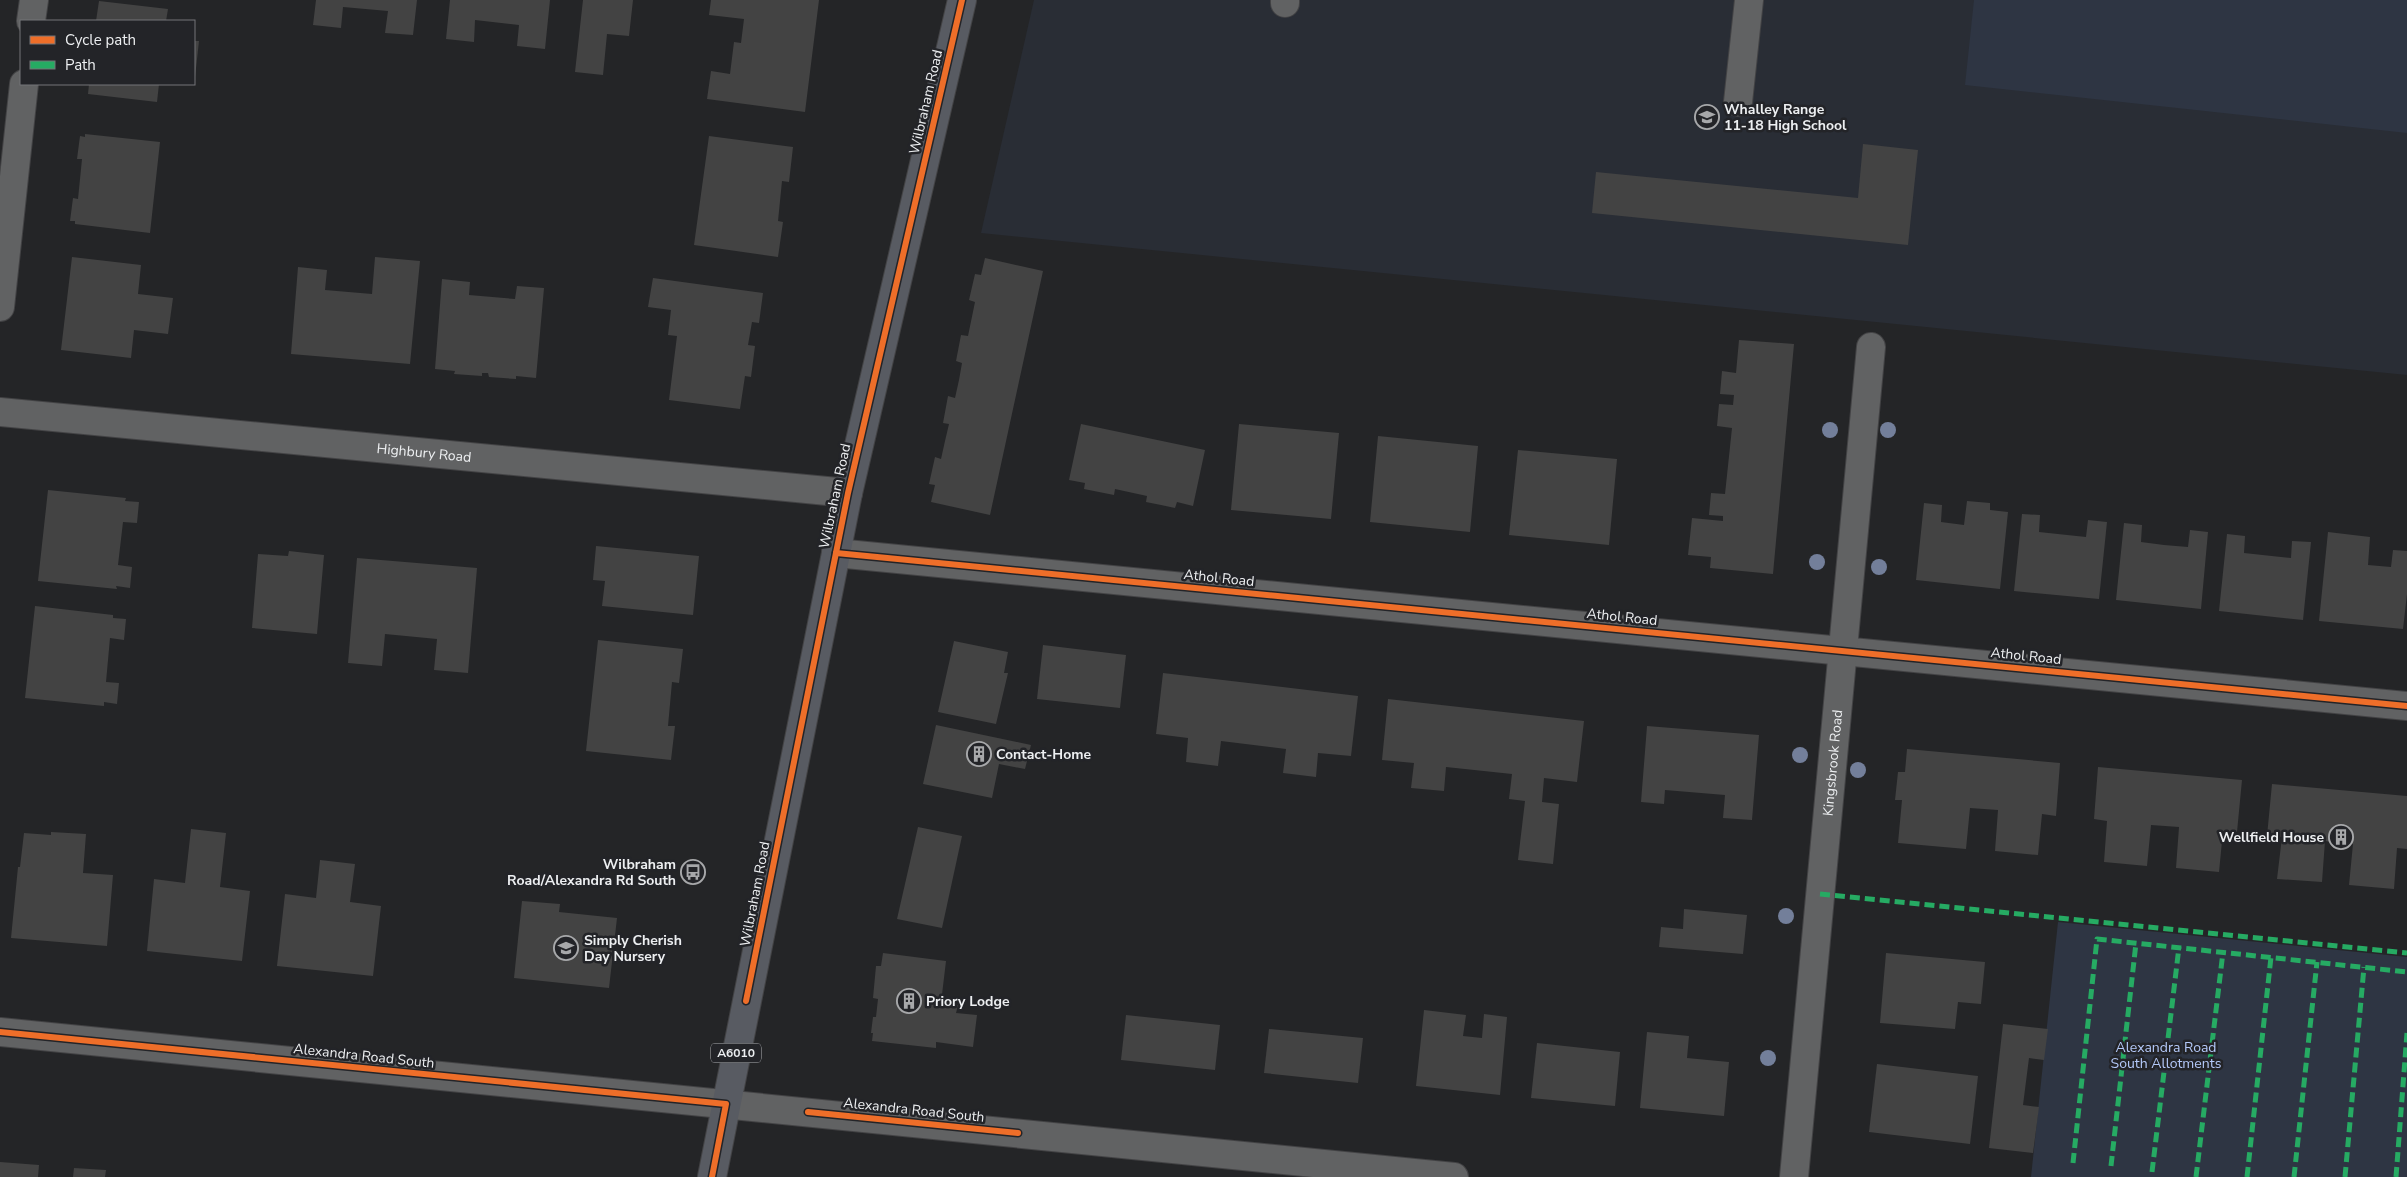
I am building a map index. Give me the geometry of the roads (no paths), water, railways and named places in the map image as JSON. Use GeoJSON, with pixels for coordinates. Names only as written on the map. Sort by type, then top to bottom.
{"type":"FeatureCollection","features":[{"type":"Feature","properties":{"kind":"highway","name":"Wilbraham Road"},"geometry":{"type":"LineString","coordinates":[[712,1177],[848,493],[962,0]]}},
{"type":"Feature","properties":{"kind":"street"},"geometry":{"type":"LineString","coordinates":[[31,20],[34,0]]}},
{"type":"Feature","properties":{"kind":"street"},"geometry":{"type":"LineString","coordinates":[[1738,102],[1749,0]]}},
{"type":"Feature","properties":{"kind":"street"},"geometry":{"type":"LineString","coordinates":[[0,307],[24,85]]}},
{"type":"Feature","properties":{"kind":"street","name":"Kingsbrook Road"},"geometry":{"type":"LineString","coordinates":[[1794,1177],[1871,348]]}},
{"type":"Feature","properties":{"kind":"street","name":"Highbury Road"},"geometry":{"type":"LineString","coordinates":[[0,412],[848,493]]}},
{"type":"Feature","properties":{"kind":"street","name":"Athol Road"},"geometry":{"type":"LineString","coordinates":[[836,553],[2407,706]]}},
{"type":"Feature","properties":{"kind":"street","name":"Alexandra Road South"},"geometry":{"type":"LineString","coordinates":[[0,1032],[1454,1177]]}},
{"type":"Feature","properties":{"kind":"place","name":"Whalley Range 11-18 High School"},"geometry":{"type":"Point","coordinates":[1707,117]}},
{"type":"Feature","properties":{"kind":"place","name":"Contact-Home"},"geometry":{"type":"Point","coordinates":[979,754]}},
{"type":"Feature","properties":{"kind":"place","name":"Wellfield House"},"geometry":{"type":"Point","coordinates":[2341,837]}},
{"type":"Feature","properties":{"kind":"place","name":"Wilbraham Road/Alexandra Rd South"},"geometry":{"type":"Point","coordinates":[693,872]}},
{"type":"Feature","properties":{"kind":"place","name":"Simply Cherish Day Nursery"},"geometry":{"type":"Point","coordinates":[566,948]}},
{"type":"Feature","properties":{"kind":"place","name":"Priory Lodge"},"geometry":{"type":"Point","coordinates":[909,1001]}},
{"type":"Feature","properties":{"kind":"park label","name":"Alexandra Road South Allotments"},"geometry":{"type":"Point","coordinates":[2166,1056]}}]}
